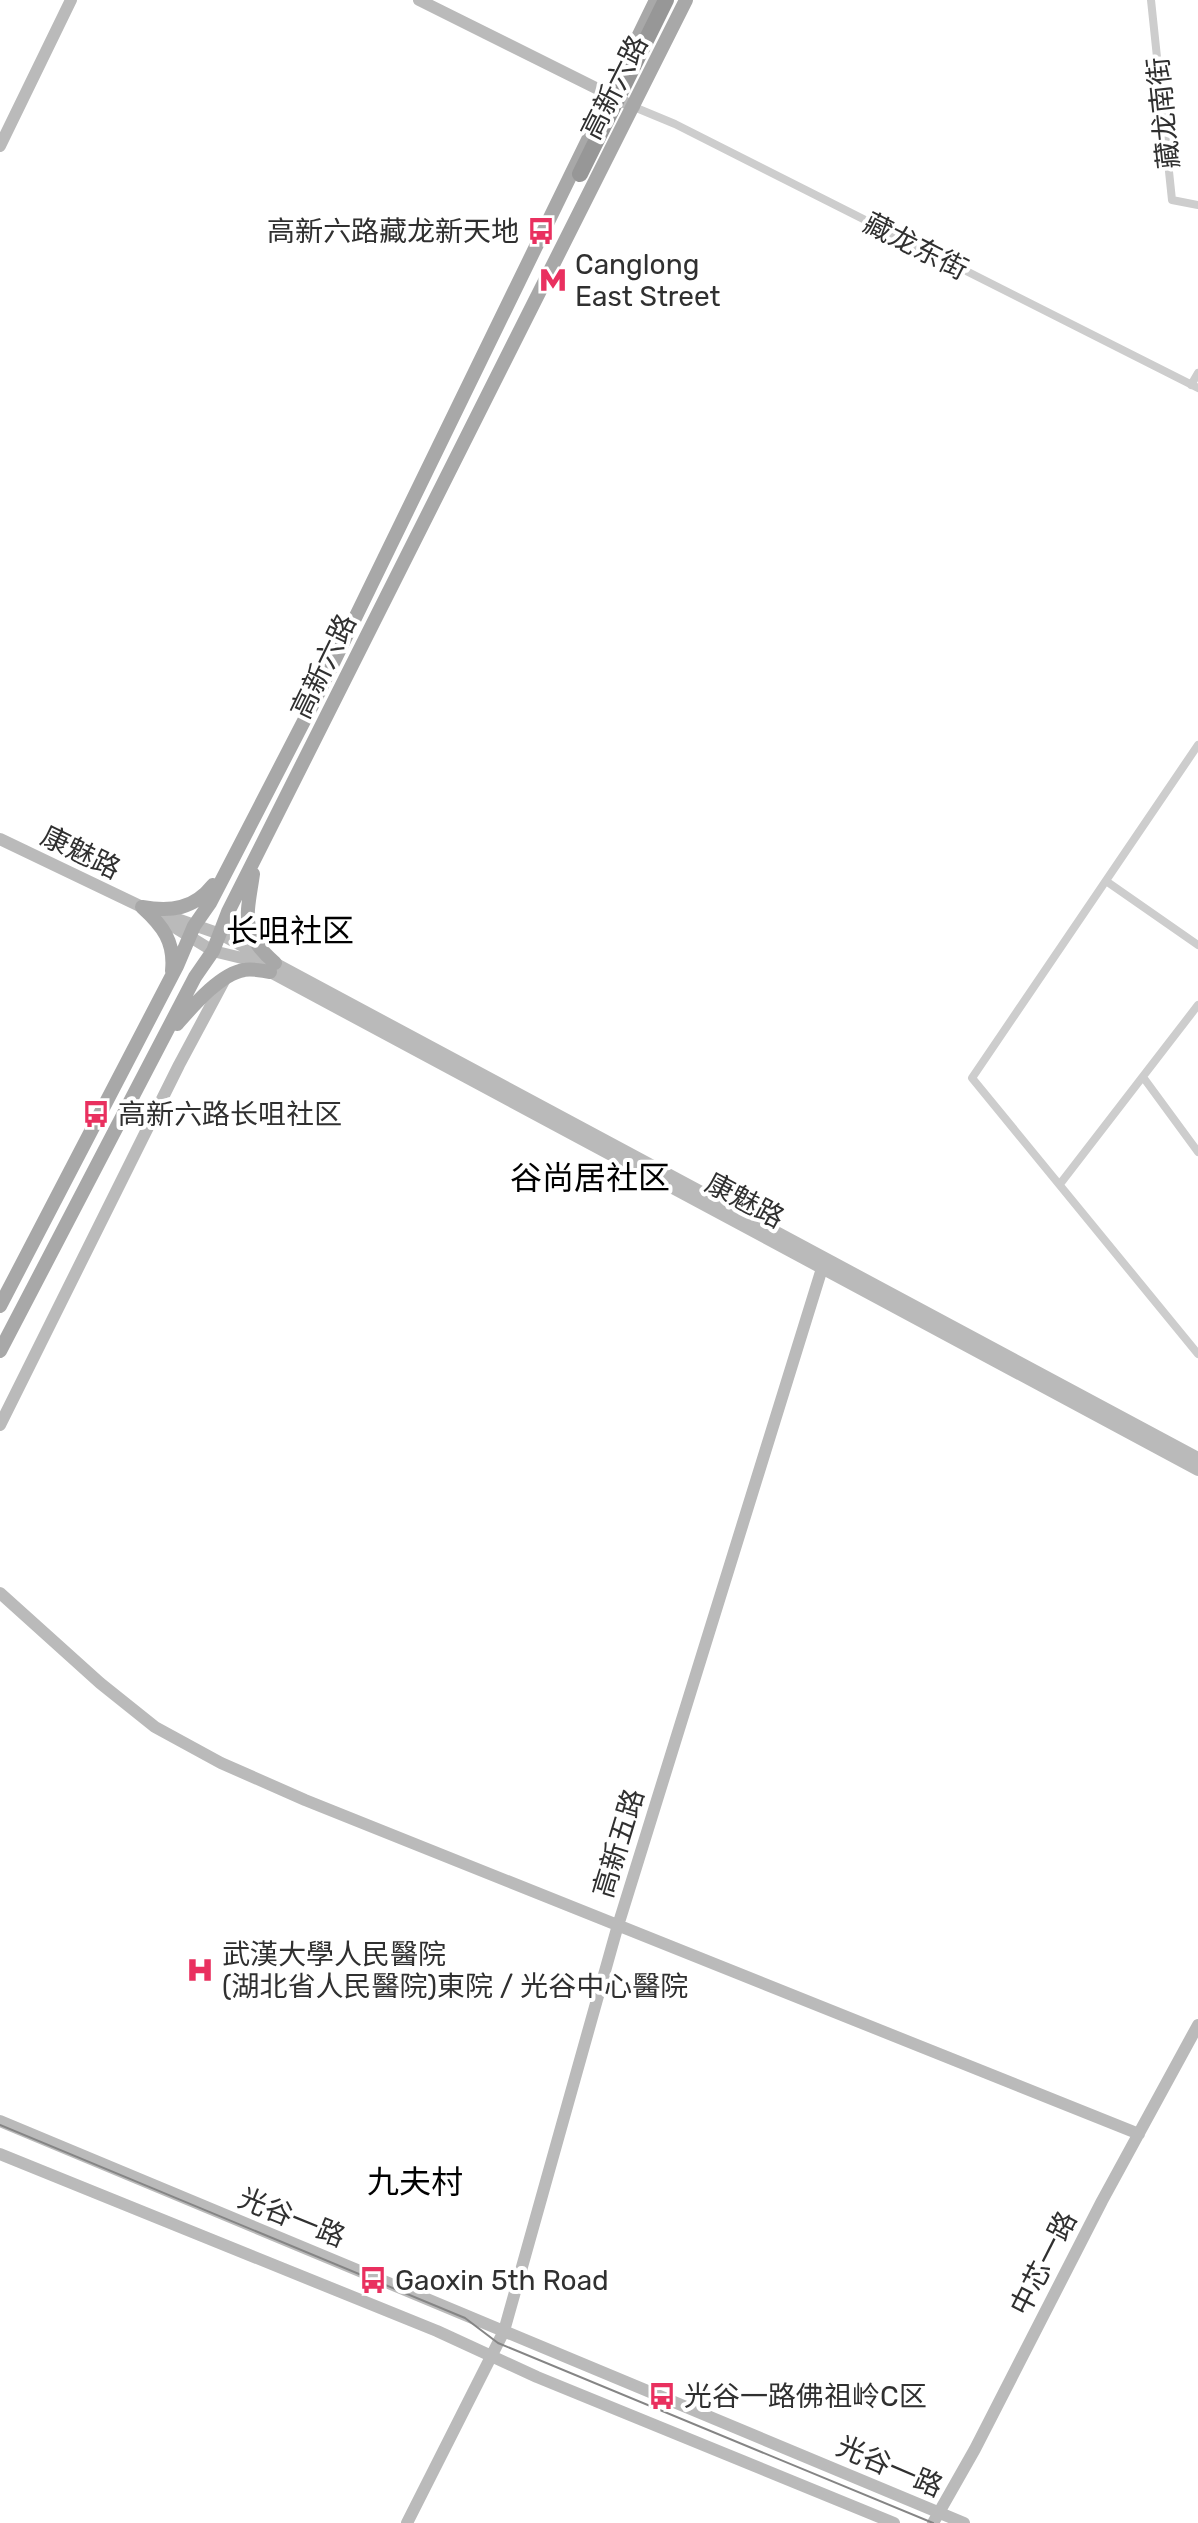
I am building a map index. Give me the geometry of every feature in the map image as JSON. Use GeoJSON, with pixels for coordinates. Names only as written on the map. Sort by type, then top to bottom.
{"type":"FeatureCollection","features":[{"type":"Feature","properties":{"kind":"highway"},"geometry":{"type":"LineString","coordinates":[[580,174],[666,0]]}},
{"type":"Feature","properties":{"kind":"main road"},"geometry":{"type":"LineString","coordinates":[[0,146],[71,0]]}},
{"type":"Feature","properties":{"kind":"main road"},"geometry":{"type":"LineString","coordinates":[[419,0],[634,107]]}},
{"type":"Feature","properties":{"kind":"main road","name":"高新六路"},"geometry":{"type":"LineString","coordinates":[[0,1306],[171,978],[192,931],[210,903],[321,688],[656,0]]}},
{"type":"Feature","properties":{"kind":"main road","name":"高新六路"},"geometry":{"type":"LineString","coordinates":[[0,1351],[195,977],[213,951],[254,861],[686,0]]}},
{"type":"Feature","properties":{"kind":"main road","name":"康魅路"},"geometry":{"type":"LineString","coordinates":[[0,839],[192,931],[213,951],[272,967]]}},
{"type":"Feature","properties":{"kind":"main road"},"geometry":{"type":"LineString","coordinates":[[142,907],[166,911],[195,902],[212,887],[234,855]]}},
{"type":"Feature","properties":{"kind":"main road"},"geometry":{"type":"LineString","coordinates":[[254,861],[247,918],[256,947],[272,967]]}},
{"type":"Feature","properties":{"kind":"main road"},"geometry":{"type":"LineString","coordinates":[[142,907],[163,928],[169,939],[173,958],[171,978]]}},
{"type":"Feature","properties":{"kind":"main road","name":"康魅路"},"geometry":{"type":"LineString","coordinates":[[192,931],[220,934],[272,967],[1198,1470]]}},
{"type":"Feature","properties":{"kind":"main road"},"geometry":{"type":"LineString","coordinates":[[163,1039],[201,998],[225,979],[245,969],[272,967]]}},
{"type":"Feature","properties":{"kind":"main road"},"geometry":{"type":"LineString","coordinates":[[0,1425],[225,979]]}},
{"type":"Feature","properties":{"kind":"main road","name":"康魅路"},"geometry":{"type":"LineString","coordinates":[[823,1264],[1198,1458]]}},
{"type":"Feature","properties":{"kind":"main road","name":"高新五路"},"geometry":{"type":"LineString","coordinates":[[407,2523],[504,2331],[617,1929],[823,1264]]}},
{"type":"Feature","properties":{"kind":"main road"},"geometry":{"type":"LineString","coordinates":[[0,1593],[100,1683],[155,1727],[221,1763],[617,1929]]}},
{"type":"Feature","properties":{"kind":"main road"},"geometry":{"type":"LineString","coordinates":[[0,1602],[95,1688],[151,1733],[218,1769],[303,1807],[1137,2137]]}},
{"type":"Feature","properties":{"kind":"main road","name":"中芯一路"},"geometry":{"type":"LineString","coordinates":[[935,2518],[975,2449],[1198,2025]]}},
{"type":"Feature","properties":{"kind":"main road","name":"光谷一路"},"geometry":{"type":"LineString","coordinates":[[4,2123],[504,2331],[935,2518],[964,2523]]}},
{"type":"Feature","properties":{"kind":"main road","name":"光谷一路"},"geometry":{"type":"LineString","coordinates":[[0,2154],[437,2331],[537,2377],[894,2523]]}},
{"type":"Feature","properties":{"kind":"street","name":"藏龙南街"},"geometry":{"type":"LineString","coordinates":[[1151,0],[1172,200],[1198,205]]}},
{"type":"Feature","properties":{"kind":"street","name":"藏龙东街"},"geometry":{"type":"LineString","coordinates":[[634,107],[675,124],[1194,386]]}},
{"type":"Feature","properties":{"kind":"street"},"geometry":{"type":"LineString","coordinates":[[1194,386],[1198,373]]}},
{"type":"Feature","properties":{"kind":"street"},"geometry":{"type":"LineString","coordinates":[[1198,745],[972,1078],[1198,1354]]}},
{"type":"Feature","properties":{"kind":"street"},"geometry":{"type":"LineString","coordinates":[[1106,881],[1198,945]]}},
{"type":"Feature","properties":{"kind":"street"},"geometry":{"type":"LineString","coordinates":[[1060,1184],[1198,1005]]}},
{"type":"Feature","properties":{"kind":"street"},"geometry":{"type":"LineString","coordinates":[[1143,1077],[1198,1152]]}},
{"type":"Feature","properties":{"kind":"tram line"},"geometry":{"type":"LineString","coordinates":[[0,2125],[465,2318],[498,2343],[933,2523]]}},
{"type":"Feature","properties":{"kind":"place","name":"高新六路藏龙新天地"},"geometry":{"type":"Point","coordinates":[541,231]}},
{"type":"Feature","properties":{"kind":"place","name":"Canglong East Street"},"geometry":{"type":"Point","coordinates":[553,280]}},
{"type":"Feature","properties":{"kind":"place","name":"高新六路长咀社区"},"geometry":{"type":"Point","coordinates":[96,1114]}},
{"type":"Feature","properties":{"kind":"place","name":"武漢大學人民醫院 (湖北省人民醫院)東院 / 光谷中心醫院"},"geometry":{"type":"Point","coordinates":[200,1970]}},
{"type":"Feature","properties":{"kind":"place","name":"Gaoxin 5th Road"},"geometry":{"type":"Point","coordinates":[373,2280]}},
{"type":"Feature","properties":{"kind":"place","name":"光谷一路佛祖岭C区"},"geometry":{"type":"Point","coordinates":[662,2396]}},
{"type":"Feature","properties":{"kind":"district","name":"长咀社区"},"geometry":{"type":"Point","coordinates":[290,931]}},
{"type":"Feature","properties":{"kind":"district","name":"谷尚居社区"},"geometry":{"type":"Point","coordinates":[590,1178]}},
{"type":"Feature","properties":{"kind":"district","name":"九夫村"},"geometry":{"type":"Point","coordinates":[415,2182]}}]}
